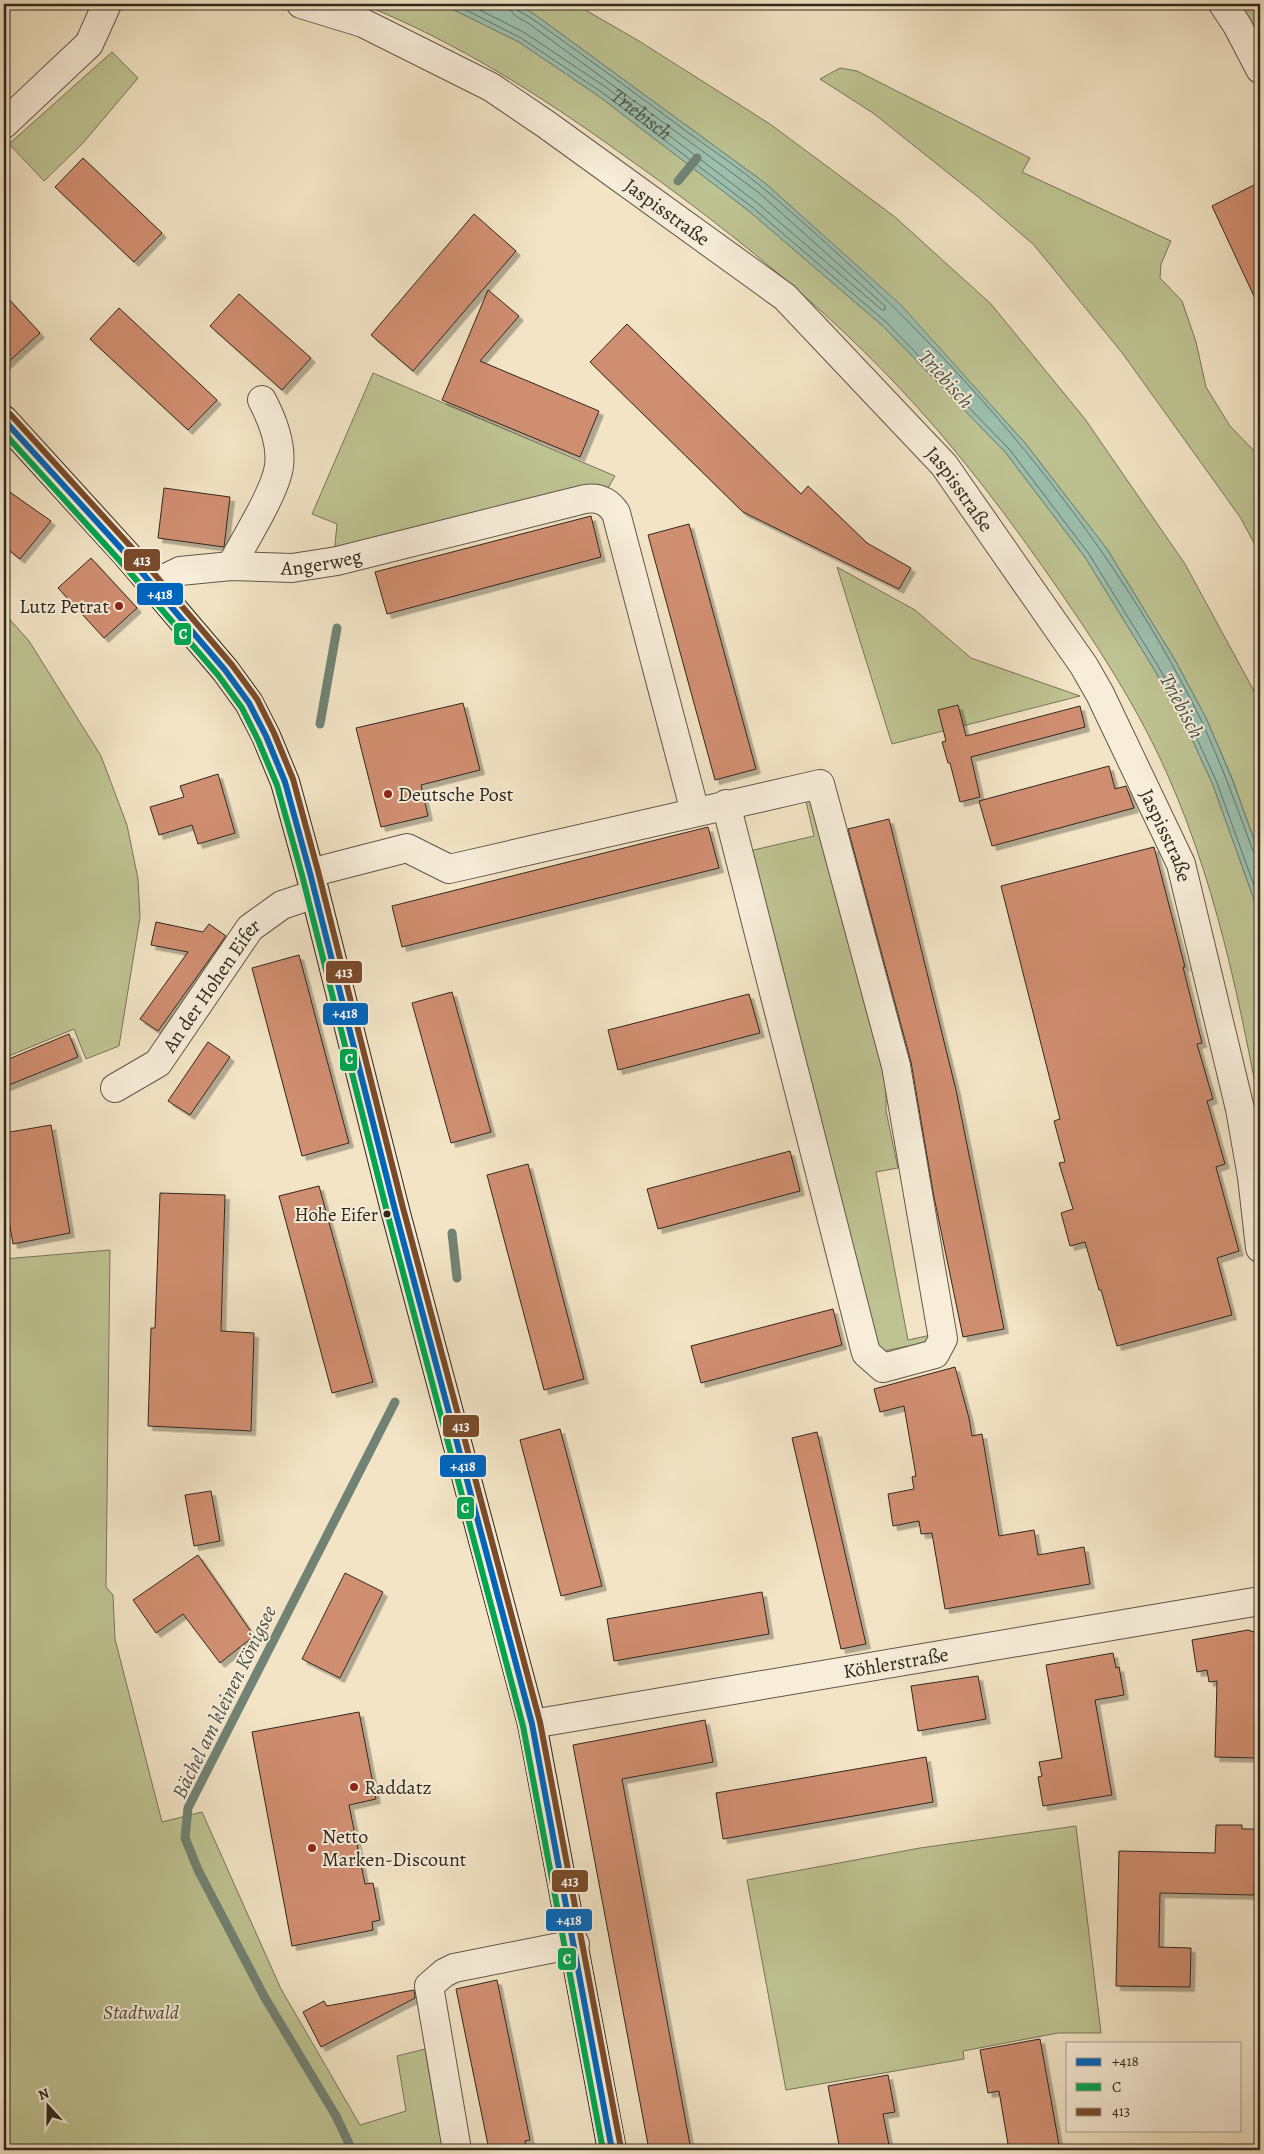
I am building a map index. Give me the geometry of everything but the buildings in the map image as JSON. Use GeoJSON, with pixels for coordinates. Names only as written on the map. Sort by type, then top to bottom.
{"type":"FeatureCollection","features":[{"type":"Feature","properties":{"kind":"main road"},"geometry":{"type":"LineString","coordinates":[[4,420],[153,584],[225,670],[249,703],[266,736],[285,782],[313,883],[395,1210],[532,1724],[612,2150]]}},
{"type":"Feature","properties":{"kind":"street"},"geometry":{"type":"LineString","coordinates":[[4,124],[89,44],[107,4]]}},
{"type":"Feature","properties":{"kind":"street","name":"Jaspisstraße"},"geometry":{"type":"LineString","coordinates":[[301,4],[363,23],[491,87],[547,125],[785,297],[944,465],[1084,666],[1100,694],[1181,864],[1240,1109],[1252,1177],[1260,1248]]}},
{"type":"Feature","properties":{"kind":"street"},"geometry":{"type":"LineString","coordinates":[[1223,4],[1237,25],[1260,69]]}},
{"type":"Feature","properties":{"kind":"street"},"geometry":{"type":"LineString","coordinates":[[231,566],[269,493],[279,466],[278,443],[272,420],[262,400]]}},
{"type":"Feature","properties":{"kind":"street","name":"Angerweg"},"geometry":{"type":"LineString","coordinates":[[153,584],[180,571],[231,566],[292,568],[337,561],[585,498],[594,497],[603,500],[616,513],[695,812]]}},
{"type":"Feature","properties":{"kind":"street","name":"An der Hohen Eifer"},"geometry":{"type":"LineString","coordinates":[[115,1088],[158,1063],[250,928],[313,883],[407,848],[449,869],[726,804],[820,784],[896,1066],[943,1339],[935,1354],[883,1368],[866,1353],[808,1132],[726,804]]}},
{"type":"Feature","properties":{"kind":"street","name":"Köhlerstraße"},"geometry":{"type":"LineString","coordinates":[[532,1724],[1260,1601]]}},
{"type":"Feature","properties":{"kind":"street"},"geometry":{"type":"LineString","coordinates":[[457,2150],[429,1986],[444,1973],[454,1968],[574,1944]]}},
{"type":"Feature","properties":{"kind":"green space"},"geometry":{"type":"Polygon","coordinates":[[[362,4],[442,4],[519,42],[600,97],[749,211],[883,326],[1006,453],[1085,557],[1154,669],[1186,726],[1213,785],[1256,905],[1260,923],[1260,1110],[1241,1013],[1217,916],[1187,822],[1168,777],[1147,732],[1095,644],[1022,538],[961,458],[894,382],[832,321],[766,263],[662,182],[563,113],[498,72],[432,36],[362,4]]]}},
{"type":"Feature","properties":{"kind":"green space"},"geometry":{"type":"Polygon","coordinates":[[[517,4],[575,4],[639,41],[770,124],[895,217],[991,304],[1085,419],[1185,564],[1260,702],[1260,856],[1232,778],[1206,718],[1175,660],[1107,549],[1025,443],[901,306],[765,183],[534,14],[517,4]]]}},
{"type":"Feature","properties":{"kind":"green space"},"geometry":{"type":"Polygon","coordinates":[[[1223,4],[1260,4],[1260,69],[1223,4]]]}},
{"type":"Feature","properties":{"kind":"green space"},"geometry":{"type":"Polygon","coordinates":[[[112,52],[138,78],[83,143],[44,181],[9,144],[112,52]]]}},
{"type":"Feature","properties":{"kind":"green space"},"geometry":{"type":"Polygon","coordinates":[[[840,68],[857,71],[1030,158],[1022,172],[1171,241],[1161,264],[1160,278],[1182,301],[1196,342],[1206,387],[1230,426],[1260,457],[1260,554],[1240,517],[1123,354],[1034,245],[977,196],[873,113],[820,79],[840,68]]]}},
{"type":"Feature","properties":{"kind":"green space"},"geometry":{"type":"Polygon","coordinates":[[[373,373],[615,476],[608,488],[597,486],[334,555],[337,524],[312,514],[373,373]]]}},
{"type":"Feature","properties":{"kind":"green space"},"geometry":{"type":"Polygon","coordinates":[[[837,567],[915,610],[971,658],[1080,696],[892,744],[837,567]]]}},
{"type":"Feature","properties":{"kind":"green space"},"geometry":{"type":"Polygon","coordinates":[[[4,613],[29,641],[101,756],[127,825],[138,879],[140,917],[119,1046],[86,1059],[74,1029],[4,1058],[4,613]]]}},
{"type":"Feature","properties":{"kind":"green space"},"geometry":{"type":"Polygon","coordinates":[[[805,797],[811,798],[886,1081],[886,1111],[898,1168],[876,1172],[908,1340],[931,1335],[923,1343],[879,1352],[745,852],[814,836],[805,797]]]}},
{"type":"Feature","properties":{"kind":"green space","name":"Stadtwald"},"geometry":{"type":"Polygon","coordinates":[[[110,1250],[106,1587],[113,1595],[115,1639],[162,1822],[202,1812],[281,1989],[360,2125],[406,2111],[397,2056],[425,2049],[443,2150],[4,2150],[4,1259],[110,1250]]]}},
{"type":"Feature","properties":{"kind":"green space"},"geometry":{"type":"Polygon","coordinates":[[[1076,1826],[1101,2033],[1058,2033],[963,2051],[964,2059],[786,2090],[747,1880],[920,1848],[1076,1826]]]}},
{"type":"Feature","properties":{"kind":"water","name":"Triebisch"},"geometry":{"type":"Polygon","coordinates":[[[442,4],[517,4],[534,14],[765,183],[901,305],[1025,443],[1107,549],[1175,660],[1206,718],[1232,779],[1260,856],[1260,923],[1256,905],[1213,785],[1186,726],[1154,669],[1085,557],[1006,453],[883,326],[749,211],[600,97],[519,42],[442,4]]]}},
{"type":"Feature","properties":{"kind":"waterway"},"geometry":{"type":"LineString","coordinates":[[678,181],[697,158]]}},
{"type":"Feature","properties":{"kind":"waterway"},"geometry":{"type":"LineString","coordinates":[[320,724],[337,628]]}},
{"type":"Feature","properties":{"kind":"waterway","name":"Bächel am kleinen Königsee"},"geometry":{"type":"LineString","coordinates":[[452,1233],[457,1278]]}},
{"type":"Feature","properties":{"kind":"waterway","name":"Bächel am kleinen Königsee"},"geometry":{"type":"LineString","coordinates":[[352,2150],[336,2116],[265,1998],[198,1870],[185,1838],[188,1808],[395,1402]]}},
{"type":"Feature","properties":{"kind":"transit line","name":"413"},"geometry":{"type":"LineString","coordinates":[[10,414],[133,549],[232,665],[257,699],[274,733],[293,779],[403,1208],[540,1722],[621,2148]]}},
{"type":"Feature","properties":{"kind":"transit line","name":"+418"},"geometry":{"type":"LineString","coordinates":[[4,420],[127,555],[225,670],[249,703],[266,736],[285,782],[310,873],[395,1210],[532,1724],[612,2150]]}},
{"type":"Feature","properties":{"kind":"transit line","name":"C"},"geometry":{"type":"LineString","coordinates":[[4,433],[120,561],[218,675],[242,708],[277,785],[302,875],[387,1212],[523,1726],[603,2150]]}},
{"type":"Feature","properties":{"kind":"place","name":"Lutz Petrat"},"geometry":{"type":"Point","coordinates":[119,606]}},
{"type":"Feature","properties":{"kind":"place","name":"Deutsche Post"},"geometry":{"type":"Point","coordinates":[388,794]}},
{"type":"Feature","properties":{"kind":"place","name":"Hohe Eifer"},"geometry":{"type":"Point","coordinates":[387,1214]}},
{"type":"Feature","properties":{"kind":"place","name":"Raddatz"},"geometry":{"type":"Point","coordinates":[354,1787]}},
{"type":"Feature","properties":{"kind":"place","name":"Netto Marken-Discount"},"geometry":{"type":"Point","coordinates":[312,1848]}}]}
